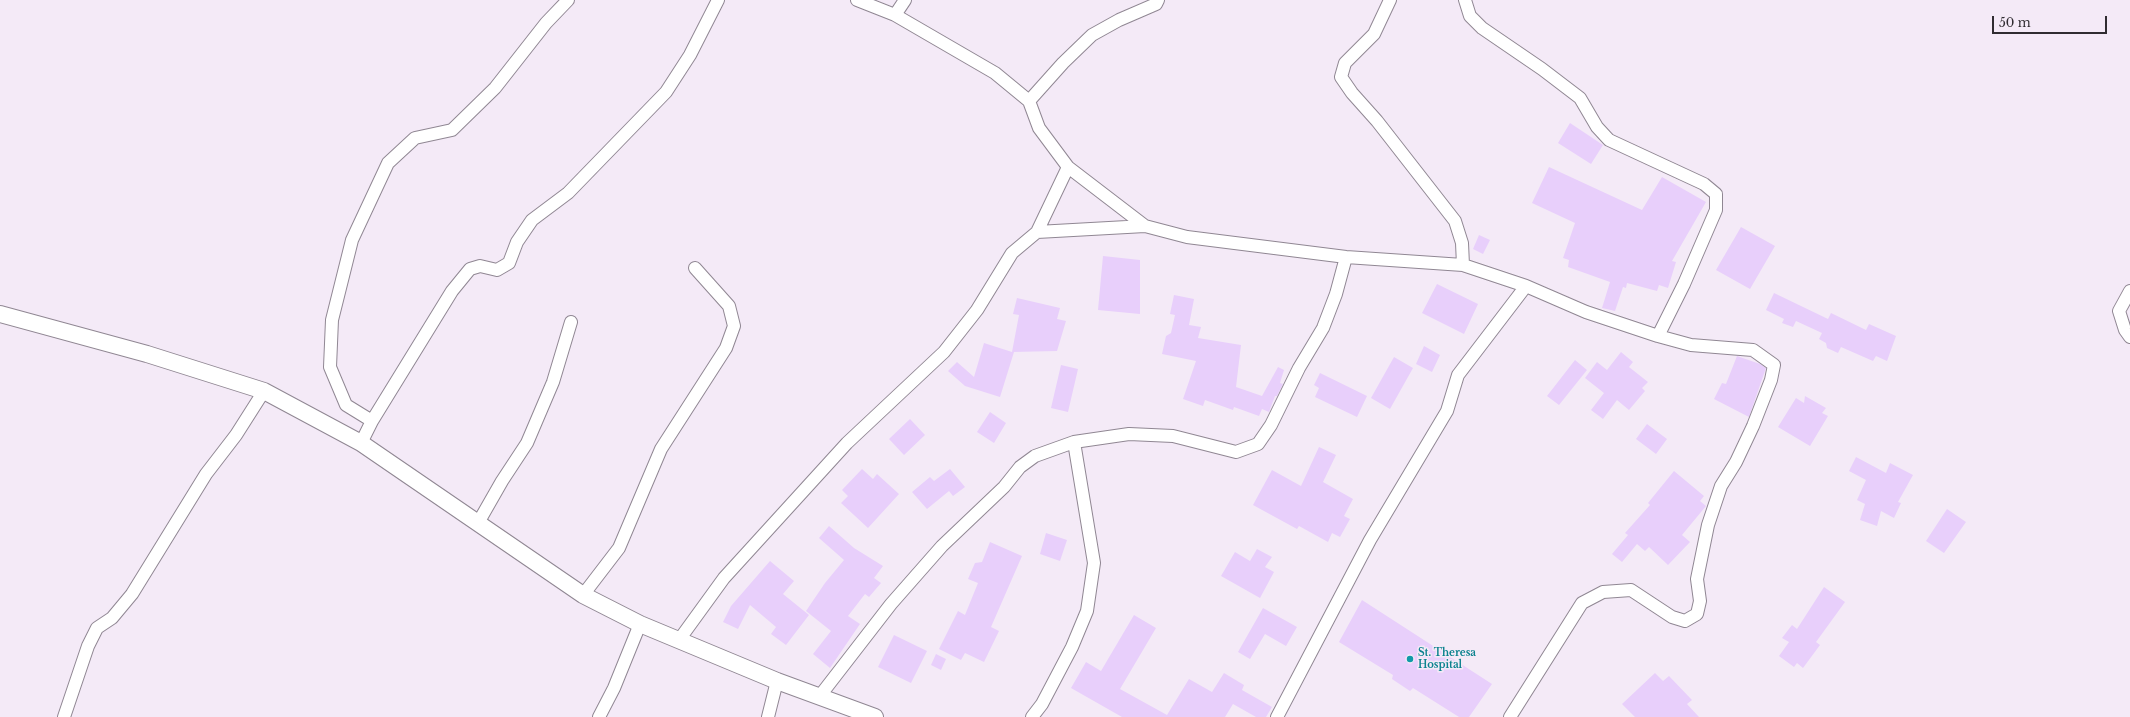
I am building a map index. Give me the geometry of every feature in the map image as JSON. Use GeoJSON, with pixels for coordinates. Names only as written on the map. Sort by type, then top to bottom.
{"type":"FeatureCollection","features":[{"type":"Feature","properties":{"kind":"street"},"geometry":{"type":"LineString","coordinates":[[372,421],[346,405],[330,367],[332,320],[352,240],[388,163],[415,138],[452,130],[495,88],[546,23],[568,0]]}},
{"type":"Feature","properties":{"kind":"street"},"geometry":{"type":"LineString","coordinates":[[361,443],[372,421],[452,291],[470,269],[480,266],[497,270],[509,263],[517,242],[532,220],[568,193],[666,92],[690,55],[718,0]]}},
{"type":"Feature","properties":{"kind":"street"},"geometry":{"type":"LineString","coordinates":[[857,0],[895,15],[995,73],[1029,101],[1039,128],[1068,167],[1145,226]]}},
{"type":"Feature","properties":{"kind":"street"},"geometry":{"type":"LineString","coordinates":[[895,15],[905,0]]}},
{"type":"Feature","properties":{"kind":"street"},"geometry":{"type":"LineString","coordinates":[[1029,101],[1063,63],[1092,35],[1119,20],[1156,4],[1158,0]]}},
{"type":"Feature","properties":{"kind":"street"},"geometry":{"type":"LineString","coordinates":[[1390,0],[1374,34],[1345,63],[1341,77],[1455,221],[1462,243],[1463,265]]}},
{"type":"Feature","properties":{"kind":"street"},"geometry":{"type":"LineString","coordinates":[[1465,0],[1470,16],[1482,28],[1542,68],[1580,98],[1597,127],[1609,140],[1704,184],[1716,194],[1716,210],[1684,284],[1658,336]]}},
{"type":"Feature","properties":{"kind":"street"},"geometry":{"type":"LineString","coordinates":[[679,640],[724,578],[847,443],[944,352],[977,310],[1012,253],[1037,232],[1068,167]]}},
{"type":"Feature","properties":{"kind":"street"},"geometry":{"type":"LineString","coordinates":[[1037,232],[1145,226],[1188,237],[1346,257],[1463,265],[1526,286],[1586,312],[1658,336],[1691,345],[1753,350],[1774,365],[1771,380],[1753,426],[1736,462],[1721,486],[1708,525],[1697,579],[1700,601],[1697,614],[1685,621],[1672,617],[1631,590],[1602,592],[1582,603],[1510,717]]}},
{"type":"Feature","properties":{"kind":"street"},"geometry":{"type":"LineString","coordinates":[[819,697],[891,604],[942,546],[1004,487],[1020,467],[1035,456],[1074,442],[1129,434],[1173,436],[1236,452],[1258,444],[1271,425],[1299,368],[1323,328],[1336,294],[1346,257]]}},
{"type":"Feature","properties":{"kind":"street"},"geometry":{"type":"LineString","coordinates":[[583,594],[619,548],[661,449],[726,348],[734,326],[729,306],[694,268]]}},
{"type":"Feature","properties":{"kind":"street"},"geometry":{"type":"LineString","coordinates":[[1277,717],[1370,540],[1447,411],[1458,375],[1526,286]]}},
{"type":"Feature","properties":{"kind":"street"},"geometry":{"type":"LineString","coordinates":[[2130,291],[2119,311],[2125,330],[2130,337]]}},
{"type":"Feature","properties":{"kind":"street"},"geometry":{"type":"LineString","coordinates":[[0,314],[147,354],[264,391],[361,443],[583,594],[640,624],[777,681],[875,717]]}},
{"type":"Feature","properties":{"kind":"street"},"geometry":{"type":"LineString","coordinates":[[478,523],[502,480],[527,443],[553,382],[571,322]]}},
{"type":"Feature","properties":{"kind":"street"},"geometry":{"type":"LineString","coordinates":[[64,717],[88,646],[97,628],[112,618],[132,594],[206,474],[236,435],[264,391]]}},
{"type":"Feature","properties":{"kind":"street"},"geometry":{"type":"LineString","coordinates":[[1032,717],[1042,704],[1072,647],[1087,611],[1094,563],[1074,442]]}},
{"type":"Feature","properties":{"kind":"street"},"geometry":{"type":"LineString","coordinates":[[599,717],[614,688],[640,624]]}},
{"type":"Feature","properties":{"kind":"street"},"geometry":{"type":"LineString","coordinates":[[768,717],[777,681]]}},
{"type":"Feature","properties":{"kind":"building"},"geometry":{"type":"Polygon","coordinates":[[[1570,123],[1603,145],[1591,164],[1558,143],[1570,123]]]}},
{"type":"Feature","properties":{"kind":"building"},"geometry":{"type":"Polygon","coordinates":[[[1549,167],[1642,210],[1662,177],[1706,202],[1672,261],[1676,262],[1668,288],[1659,285],[1657,291],[1627,283],[1626,288],[1623,287],[1615,311],[1602,308],[1610,282],[1568,267],[1569,260],[1563,258],[1575,223],[1532,203],[1549,167]]]}},
{"type":"Feature","properties":{"kind":"building"},"geometry":{"type":"Polygon","coordinates":[[[1741,227],[1775,246],[1750,289],[1716,270],[1741,227]]]}},
{"type":"Feature","properties":{"kind":"building"},"geometry":{"type":"Polygon","coordinates":[[[1479,235],[1490,240],[1483,254],[1473,249],[1479,235]]]}},
{"type":"Feature","properties":{"kind":"building"},"geometry":{"type":"Polygon","coordinates":[[[1103,256],[1140,260],[1140,314],[1098,310],[1103,256]]]}},
{"type":"Feature","properties":{"kind":"building"},"geometry":{"type":"Polygon","coordinates":[[[1437,284],[1478,304],[1464,334],[1422,313],[1437,284]]]}},
{"type":"Feature","properties":{"kind":"building"},"geometry":{"type":"Polygon","coordinates":[[[1774,293],[1828,319],[1831,313],[1866,330],[1869,324],[1896,336],[1887,361],[1876,356],[1873,361],[1841,347],[1838,353],[1827,348],[1826,343],[1819,339],[1822,333],[1796,321],[1793,327],[1782,323],[1784,319],[1766,310],[1774,293]]]}},
{"type":"Feature","properties":{"kind":"building"},"geometry":{"type":"Polygon","coordinates":[[[1174,295],[1194,299],[1189,325],[1201,327],[1198,338],[1241,345],[1236,387],[1262,396],[1278,367],[1284,370],[1280,383],[1283,384],[1277,396],[1275,396],[1269,412],[1262,409],[1259,416],[1234,407],[1233,410],[1205,400],[1203,406],[1183,399],[1196,361],[1162,354],[1166,336],[1171,333],[1175,315],[1170,314],[1174,295]]]}},
{"type":"Feature","properties":{"kind":"building"},"geometry":{"type":"Polygon","coordinates":[[[1017,298],[1060,308],[1057,319],[1066,321],[1057,351],[1012,352],[1019,315],[1013,314],[1017,298]]]}},
{"type":"Feature","properties":{"kind":"building"},"geometry":{"type":"Polygon","coordinates":[[[984,343],[1014,352],[1000,397],[965,386],[948,371],[957,362],[974,377],[984,343]]]}},
{"type":"Feature","properties":{"kind":"building"},"geometry":{"type":"Polygon","coordinates":[[[1424,346],[1440,355],[1432,372],[1416,364],[1424,346]]]}},
{"type":"Feature","properties":{"kind":"building"},"geometry":{"type":"Polygon","coordinates":[[[1621,352],[1633,362],[1629,367],[1648,382],[1642,388],[1645,391],[1629,410],[1617,400],[1603,419],[1591,410],[1604,393],[1585,378],[1597,362],[1607,370],[1621,352]]]}},
{"type":"Feature","properties":{"kind":"building"},"geometry":{"type":"Polygon","coordinates":[[[1737,356],[1760,364],[1766,368],[1749,417],[1714,399],[1722,383],[1726,384],[1737,356]]]}},
{"type":"Feature","properties":{"kind":"building"},"geometry":{"type":"Polygon","coordinates":[[[1394,357],[1413,368],[1390,409],[1371,398],[1394,357]]]}},
{"type":"Feature","properties":{"kind":"building"},"geometry":{"type":"Polygon","coordinates":[[[1575,360],[1587,370],[1559,405],[1547,396],[1575,360]]]}},
{"type":"Feature","properties":{"kind":"building"},"geometry":{"type":"Polygon","coordinates":[[[1061,365],[1078,369],[1068,412],[1051,408],[1061,365]]]}},
{"type":"Feature","properties":{"kind":"building"},"geometry":{"type":"Polygon","coordinates":[[[1320,373],[1367,396],[1357,417],[1315,397],[1319,388],[1314,385],[1320,373]]]}},
{"type":"Feature","properties":{"kind":"building"},"geometry":{"type":"Polygon","coordinates":[[[1805,396],[1826,408],[1822,413],[1828,416],[1810,446],[1778,427],[1796,398],[1804,403],[1805,396]]]}},
{"type":"Feature","properties":{"kind":"building"},"geometry":{"type":"Polygon","coordinates":[[[990,412],[1006,423],[994,443],[977,432],[990,412]]]}},
{"type":"Feature","properties":{"kind":"building"},"geometry":{"type":"Polygon","coordinates":[[[910,419],[925,435],[904,455],[889,439],[910,419]]]}},
{"type":"Feature","properties":{"kind":"building"},"geometry":{"type":"Polygon","coordinates":[[[1647,424],[1667,439],[1656,454],[1636,439],[1647,424]]]}},
{"type":"Feature","properties":{"kind":"building"},"geometry":{"type":"Polygon","coordinates":[[[1319,447],[1336,455],[1323,482],[1353,499],[1344,516],[1350,519],[1340,537],[1332,533],[1328,542],[1299,526],[1297,529],[1253,505],[1272,470],[1301,486],[1319,447]]]}},
{"type":"Feature","properties":{"kind":"building"},"geometry":{"type":"Polygon","coordinates":[[[1856,457],[1886,473],[1890,463],[1913,475],[1898,502],[1901,503],[1894,518],[1881,511],[1877,526],[1860,520],[1865,504],[1857,500],[1866,480],[1849,471],[1856,457]]]}},
{"type":"Feature","properties":{"kind":"building"},"geometry":{"type":"Polygon","coordinates":[[[862,469],[873,479],[877,474],[899,494],[868,528],[841,503],[848,496],[842,490],[862,469]]]}},
{"type":"Feature","properties":{"kind":"building"},"geometry":{"type":"Polygon","coordinates":[[[950,469],[965,487],[953,496],[949,491],[927,509],[912,492],[930,477],[934,481],[950,469]]]}},
{"type":"Feature","properties":{"kind":"building"},"geometry":{"type":"Polygon","coordinates":[[[1674,471],[1704,496],[1700,501],[1706,506],[1682,535],[1690,542],[1668,565],[1649,547],[1645,551],[1637,544],[1622,562],[1612,554],[1628,535],[1625,533],[1650,505],[1648,503],[1674,471]]]}},
{"type":"Feature","properties":{"kind":"building"},"geometry":{"type":"Polygon","coordinates":[[[1947,509],[1966,522],[1944,553],[1926,541],[1947,509]]]}},
{"type":"Feature","properties":{"kind":"building"},"geometry":{"type":"Polygon","coordinates":[[[829,526],[854,548],[883,566],[874,578],[881,583],[869,597],[865,594],[848,616],[860,624],[830,668],[813,654],[831,631],[806,611],[825,583],[844,560],[819,538],[829,526]]]}},
{"type":"Feature","properties":{"kind":"building"},"geometry":{"type":"Polygon","coordinates":[[[1046,533],[1067,540],[1060,561],[1040,554],[1046,533]]]}},
{"type":"Feature","properties":{"kind":"building"},"geometry":{"type":"Polygon","coordinates":[[[990,542],[1022,556],[991,627],[999,631],[984,662],[965,653],[961,660],[939,649],[958,611],[965,615],[978,583],[968,579],[975,563],[982,562],[990,542]]]}},
{"type":"Feature","properties":{"kind":"building"},"geometry":{"type":"Polygon","coordinates":[[[1257,549],[1272,557],[1265,567],[1274,572],[1260,598],[1221,576],[1235,552],[1250,561],[1257,549]]]}},
{"type":"Feature","properties":{"kind":"building"},"geometry":{"type":"Polygon","coordinates":[[[770,561],[794,581],[783,594],[809,615],[786,645],[771,634],[776,627],[750,605],[738,629],[723,622],[731,606],[770,561]]]}},
{"type":"Feature","properties":{"kind":"building"},"geometry":{"type":"Polygon","coordinates":[[[1824,587],[1845,602],[1816,642],[1820,645],[1803,668],[1797,663],[1794,667],[1779,656],[1789,642],[1782,638],[1792,625],[1797,629],[1824,587]]]}},
{"type":"Feature","properties":{"kind":"building","name":"St. Theresa Hospital"},"geometry":{"type":"Polygon","coordinates":[[[1362,600],[1492,684],[1469,717],[1459,717],[1413,688],[1410,691],[1392,679],[1393,675],[1339,642],[1362,600]]]}},
{"type":"Feature","properties":{"kind":"building"},"geometry":{"type":"Polygon","coordinates":[[[1263,608],[1297,627],[1286,646],[1265,634],[1250,659],[1238,652],[1263,608]]]}},
{"type":"Feature","properties":{"kind":"building"},"geometry":{"type":"Polygon","coordinates":[[[1134,615],[1156,628],[1120,689],[1167,715],[1189,679],[1212,692],[1224,673],[1244,685],[1242,690],[1272,707],[1266,717],[1256,717],[1233,704],[1225,717],[1122,717],[1071,688],[1086,662],[1101,671],[1134,615]]]}},
{"type":"Feature","properties":{"kind":"building"},"geometry":{"type":"Polygon","coordinates":[[[894,635],[927,651],[911,683],[878,667],[894,635]]]}},
{"type":"Feature","properties":{"kind":"building"},"geometry":{"type":"Polygon","coordinates":[[[936,654],[946,659],[941,670],[931,665],[936,654]]]}},
{"type":"Feature","properties":{"kind":"building"},"geometry":{"type":"Polygon","coordinates":[[[1655,673],[1663,681],[1669,676],[1692,700],[1687,704],[1699,717],[1635,717],[1622,704],[1655,673]]]}},
{"type":"Feature","properties":{"kind":"place","name":"St. Theresa Hospital"},"geometry":{"type":"Point","coordinates":[1410,659]}}]}
